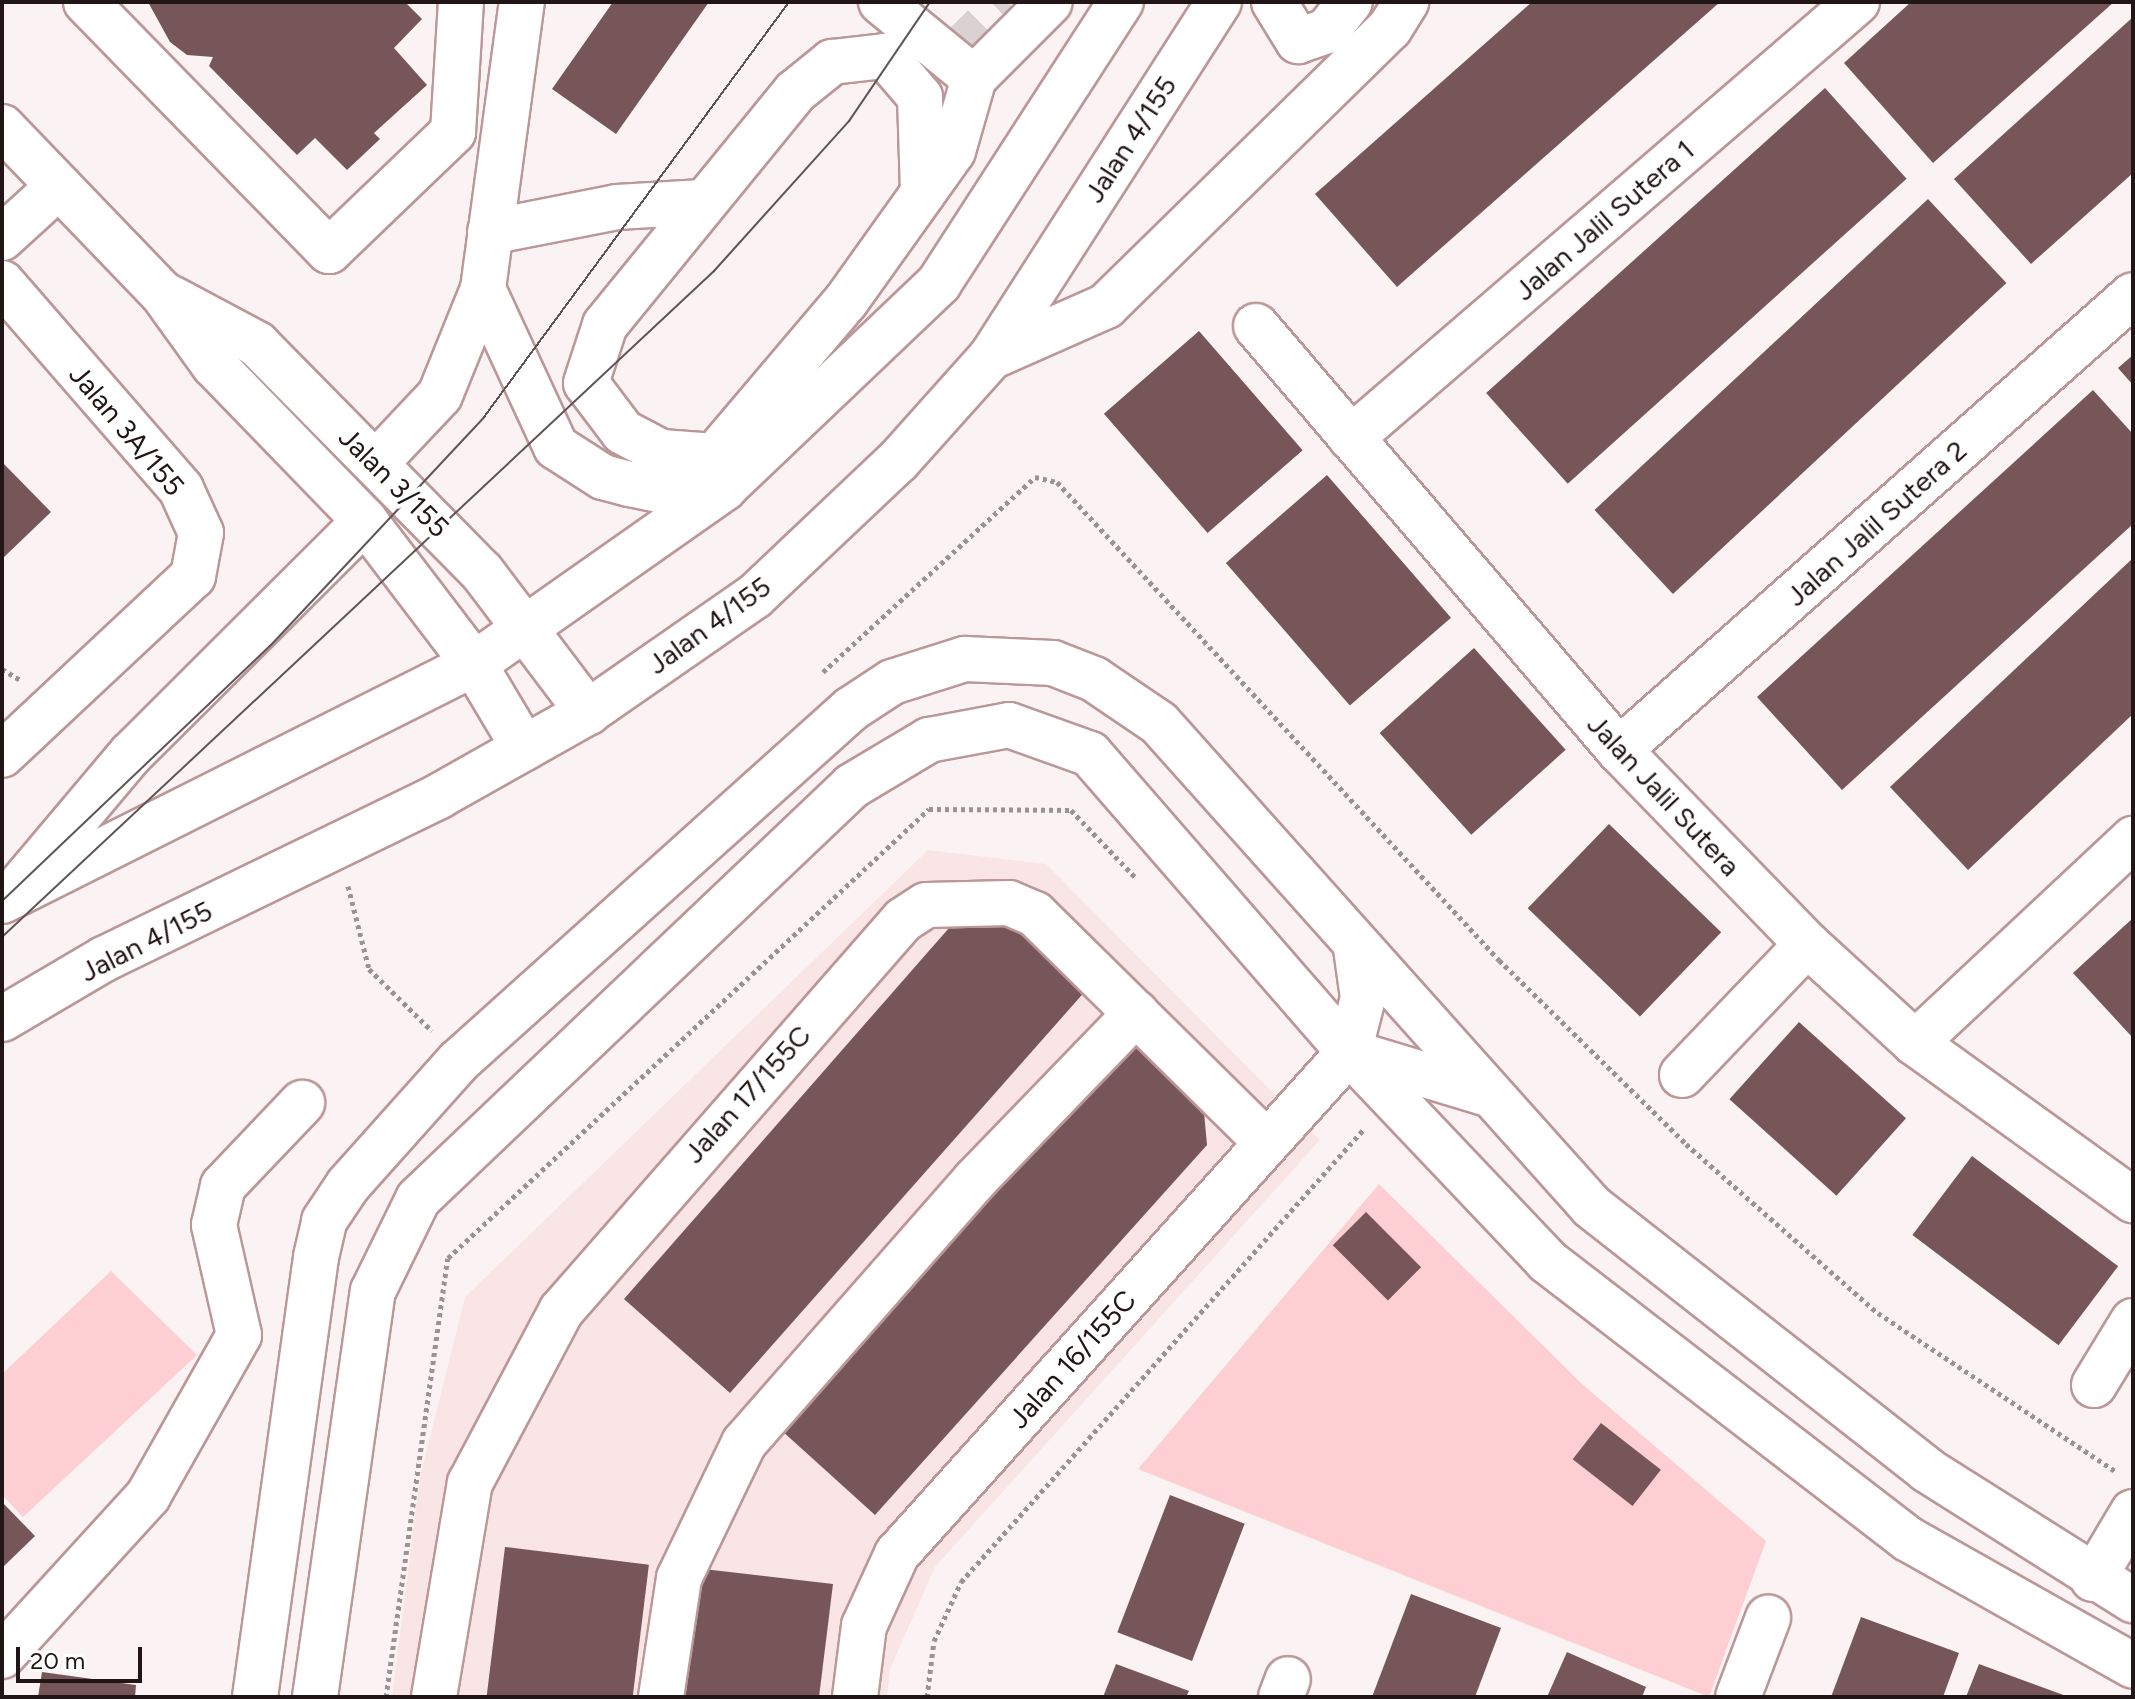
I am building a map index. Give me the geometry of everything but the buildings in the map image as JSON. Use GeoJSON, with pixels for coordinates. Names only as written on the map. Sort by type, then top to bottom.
{"type":"FeatureCollection","features":[{"type":"Feature","properties":{"kind":"street"},"geometry":{"type":"LineString","coordinates":[[86,2],[329,251],[453,132],[461,2]]}},
{"type":"Feature","properties":{"kind":"street"},"geometry":{"type":"LineString","coordinates":[[376,463],[440,395],[483,289],[522,2]]}},
{"type":"Feature","properties":{"kind":"street"},"geometry":{"type":"LineString","coordinates":[[881,2],[963,68]]}},
{"type":"Feature","properties":{"kind":"street"},"geometry":{"type":"LineString","coordinates":[[8,897],[292,762],[474,664],[530,631],[637,555],[707,479],[846,301],[953,151],[963,68],[1050,2]]}},
{"type":"Feature","properties":{"kind":"street"},"geometry":{"type":"LineString","coordinates":[[483,289],[556,447],[603,477],[707,479],[817,406],[939,283],[1121,2]]}},
{"type":"Feature","properties":{"kind":"street","name":"Jalan 4/155"},"geometry":{"type":"LineString","coordinates":[[2,1019],[104,959],[343,845],[524,748],[588,712],[755,596],[898,461],[991,357],[1219,2]]}},
{"type":"Feature","properties":{"kind":"street"},"geometry":{"type":"LineString","coordinates":[[1274,2],[1298,41],[1327,31],[1350,2]]}},
{"type":"Feature","properties":{"kind":"street"},"geometry":{"type":"LineString","coordinates":[[991,357],[1106,306],[1390,28],[1406,2]]}},
{"type":"Feature","properties":{"kind":"street","name":"Jalan Jalil Sutera 1"},"geometry":{"type":"LineString","coordinates":[[1351,438],[1857,2]]}},
{"type":"Feature","properties":{"kind":"street"},"geometry":{"type":"LineString","coordinates":[[707,479],[623,432],[586,383],[605,325],[795,92],[832,62],[885,56],[920,97],[923,193]]}},
{"type":"Feature","properties":{"kind":"street","name":"Jalan 3/155"},"geometry":{"type":"LineString","coordinates":[[8,145],[59,186],[162,293],[214,365],[365,521],[474,664],[524,748]]}},
{"type":"Feature","properties":{"kind":"street"},"geometry":{"type":"LineString","coordinates":[[2,238],[59,186]]}},
{"type":"Feature","properties":{"kind":"street"},"geometry":{"type":"LineString","coordinates":[[490,232],[617,207],[703,202]]}},
{"type":"Feature","properties":{"kind":"street","name":"Jalan 3A/155"},"geometry":{"type":"LineString","coordinates":[[2,283],[181,489],[201,533],[193,576],[2,755]]}},
{"type":"Feature","properties":{"kind":"street","name":"Jalan 3/155"},"geometry":{"type":"LineString","coordinates":[[162,293],[257,344],[376,463],[530,631],[588,712]]}},
{"type":"Feature","properties":{"kind":"street","name":"Jalan Jalil Sutera 2"},"geometry":{"type":"LineString","coordinates":[[1619,750],[2133,295]]}},
{"type":"Feature","properties":{"kind":"street"},"geometry":{"type":"LineString","coordinates":[[661,452],[846,301]]}},
{"type":"Feature","properties":{"kind":"street","name":"Jalan Jalil Sutera"},"geometry":{"type":"LineString","coordinates":[[1256,326],[1619,750],[1807,944],[1915,1043],[2133,1200]]}},
{"type":"Feature","properties":{"kind":"street"},"geometry":{"type":"LineString","coordinates":[[8,897],[131,754],[365,521]]}},
{"type":"Feature","properties":{"kind":"street"},"geometry":{"type":"LineString","coordinates":[[255,1697],[324,1221],[375,1149],[459,1061],[851,709],[892,682],[965,659],[1053,663],[1132,702],[1159,723],[1356,948],[1592,1207],[1756,1340],[1927,1470],[2093,1579],[2130,1620]]}},
{"type":"Feature","properties":{"kind":"street"},"geometry":{"type":"LineString","coordinates":[[315,1697],[373,1291],[398,1229],[418,1199],[852,786],[929,740],[970,728],[1009,725],[1090,754],[1349,1052],[1547,1261],[1908,1539],[2133,1666]]}},
{"type":"Feature","properties":{"kind":"street"},"geometry":{"type":"LineString","coordinates":[[1915,1043],[2133,839]]}},
{"type":"Feature","properties":{"kind":"street","name":"Jalan 17/155C"},"geometry":{"type":"LineString","coordinates":[[434,1697],[470,1483],[561,1311],[903,920],[926,905],[1009,903],[1035,914],[1266,1142]]}},
{"type":"Feature","properties":{"kind":"street"},"geometry":{"type":"LineString","coordinates":[[1682,1075],[1807,944]]}},
{"type":"Feature","properties":{"kind":"street"},"geometry":{"type":"LineString","coordinates":[[1349,1052],[1363,998],[1356,948]]}},
{"type":"Feature","properties":{"kind":"street"},"geometry":{"type":"LineString","coordinates":[[661,1697],[679,1578],[744,1443],[975,1180],[1136,1013]]}},
{"type":"Feature","properties":{"kind":"street"},"geometry":{"type":"LineString","coordinates":[[1349,1052],[1489,1095]]}},
{"type":"Feature","properties":{"kind":"street","name":"Jalan 16/155C"},"geometry":{"type":"LineString","coordinates":[[855,1697],[864,1626],[897,1554],[1349,1052]]}},
{"type":"Feature","properties":{"kind":"street"},"geometry":{"type":"LineString","coordinates":[[2,1656],[148,1496],[239,1335],[214,1225],[223,1186],[302,1103]]}},
{"type":"Feature","properties":{"kind":"street"},"geometry":{"type":"LineString","coordinates":[[2094,1385],[2133,1321]]}},
{"type":"Feature","properties":{"kind":"street"},"geometry":{"type":"LineString","coordinates":[[2093,1579],[2127,1494]]}},
{"type":"Feature","properties":{"kind":"street"},"geometry":{"type":"LineString","coordinates":[[1738,1697],[1768,1618]]}},
{"type":"Feature","properties":{"kind":"street"},"geometry":{"type":"LineString","coordinates":[[2060,1626],[2130,1620]]}},
{"type":"Feature","properties":{"kind":"path"},"geometry":{"type":"LineString","coordinates":[[812,683],[1035,477],[1057,482],[1499,960],[1686,1144],[1878,1313],[2127,1494]]}},
{"type":"Feature","properties":{"kind":"path"},"geometry":{"type":"LineString","coordinates":[[2,669],[26,684]]}},
{"type":"Feature","properties":{"kind":"path"},"geometry":{"type":"LineString","coordinates":[[343,845],[351,915],[369,969],[459,1061]]}},
{"type":"Feature","properties":{"kind":"path"},"geometry":{"type":"LineString","coordinates":[[927,1697],[934,1641],[961,1582],[1369,1123]]}},
{"type":"Feature","properties":{"kind":"shaded area"},"geometry":{"type":"Polygon","coordinates":[[[928,850],[1046,864],[1320,1140],[935,1567],[890,1669],[887,1697],[392,1697],[420,1477],[465,1297],[928,850]]]}},
{"type":"Feature","properties":{"kind":"shaded area"},"geometry":{"type":"Polygon","coordinates":[[[1379,1184],[1582,1384],[1766,1541],[1709,1697],[1138,1469],[1379,1184]]]}},
{"type":"Feature","properties":{"kind":"shaded area"},"geometry":{"type":"Polygon","coordinates":[[[111,1271],[197,1355],[23,1517],[2,1495],[2,1374],[111,1271]]]}},
{"type":"Feature","properties":{"kind":"tunnel"},"geometry":{"type":"LineString","coordinates":[[952,57],[1008,2]]}},
{"type":"Feature","properties":{"kind":"tram line"},"geometry":{"type":"LineString","coordinates":[[2,901],[271,645],[484,417],[789,2]]}},
{"type":"Feature","properties":{"kind":"tram line"},"geometry":{"type":"LineString","coordinates":[[2,937],[714,271],[849,121],[930,2]]}}]}
